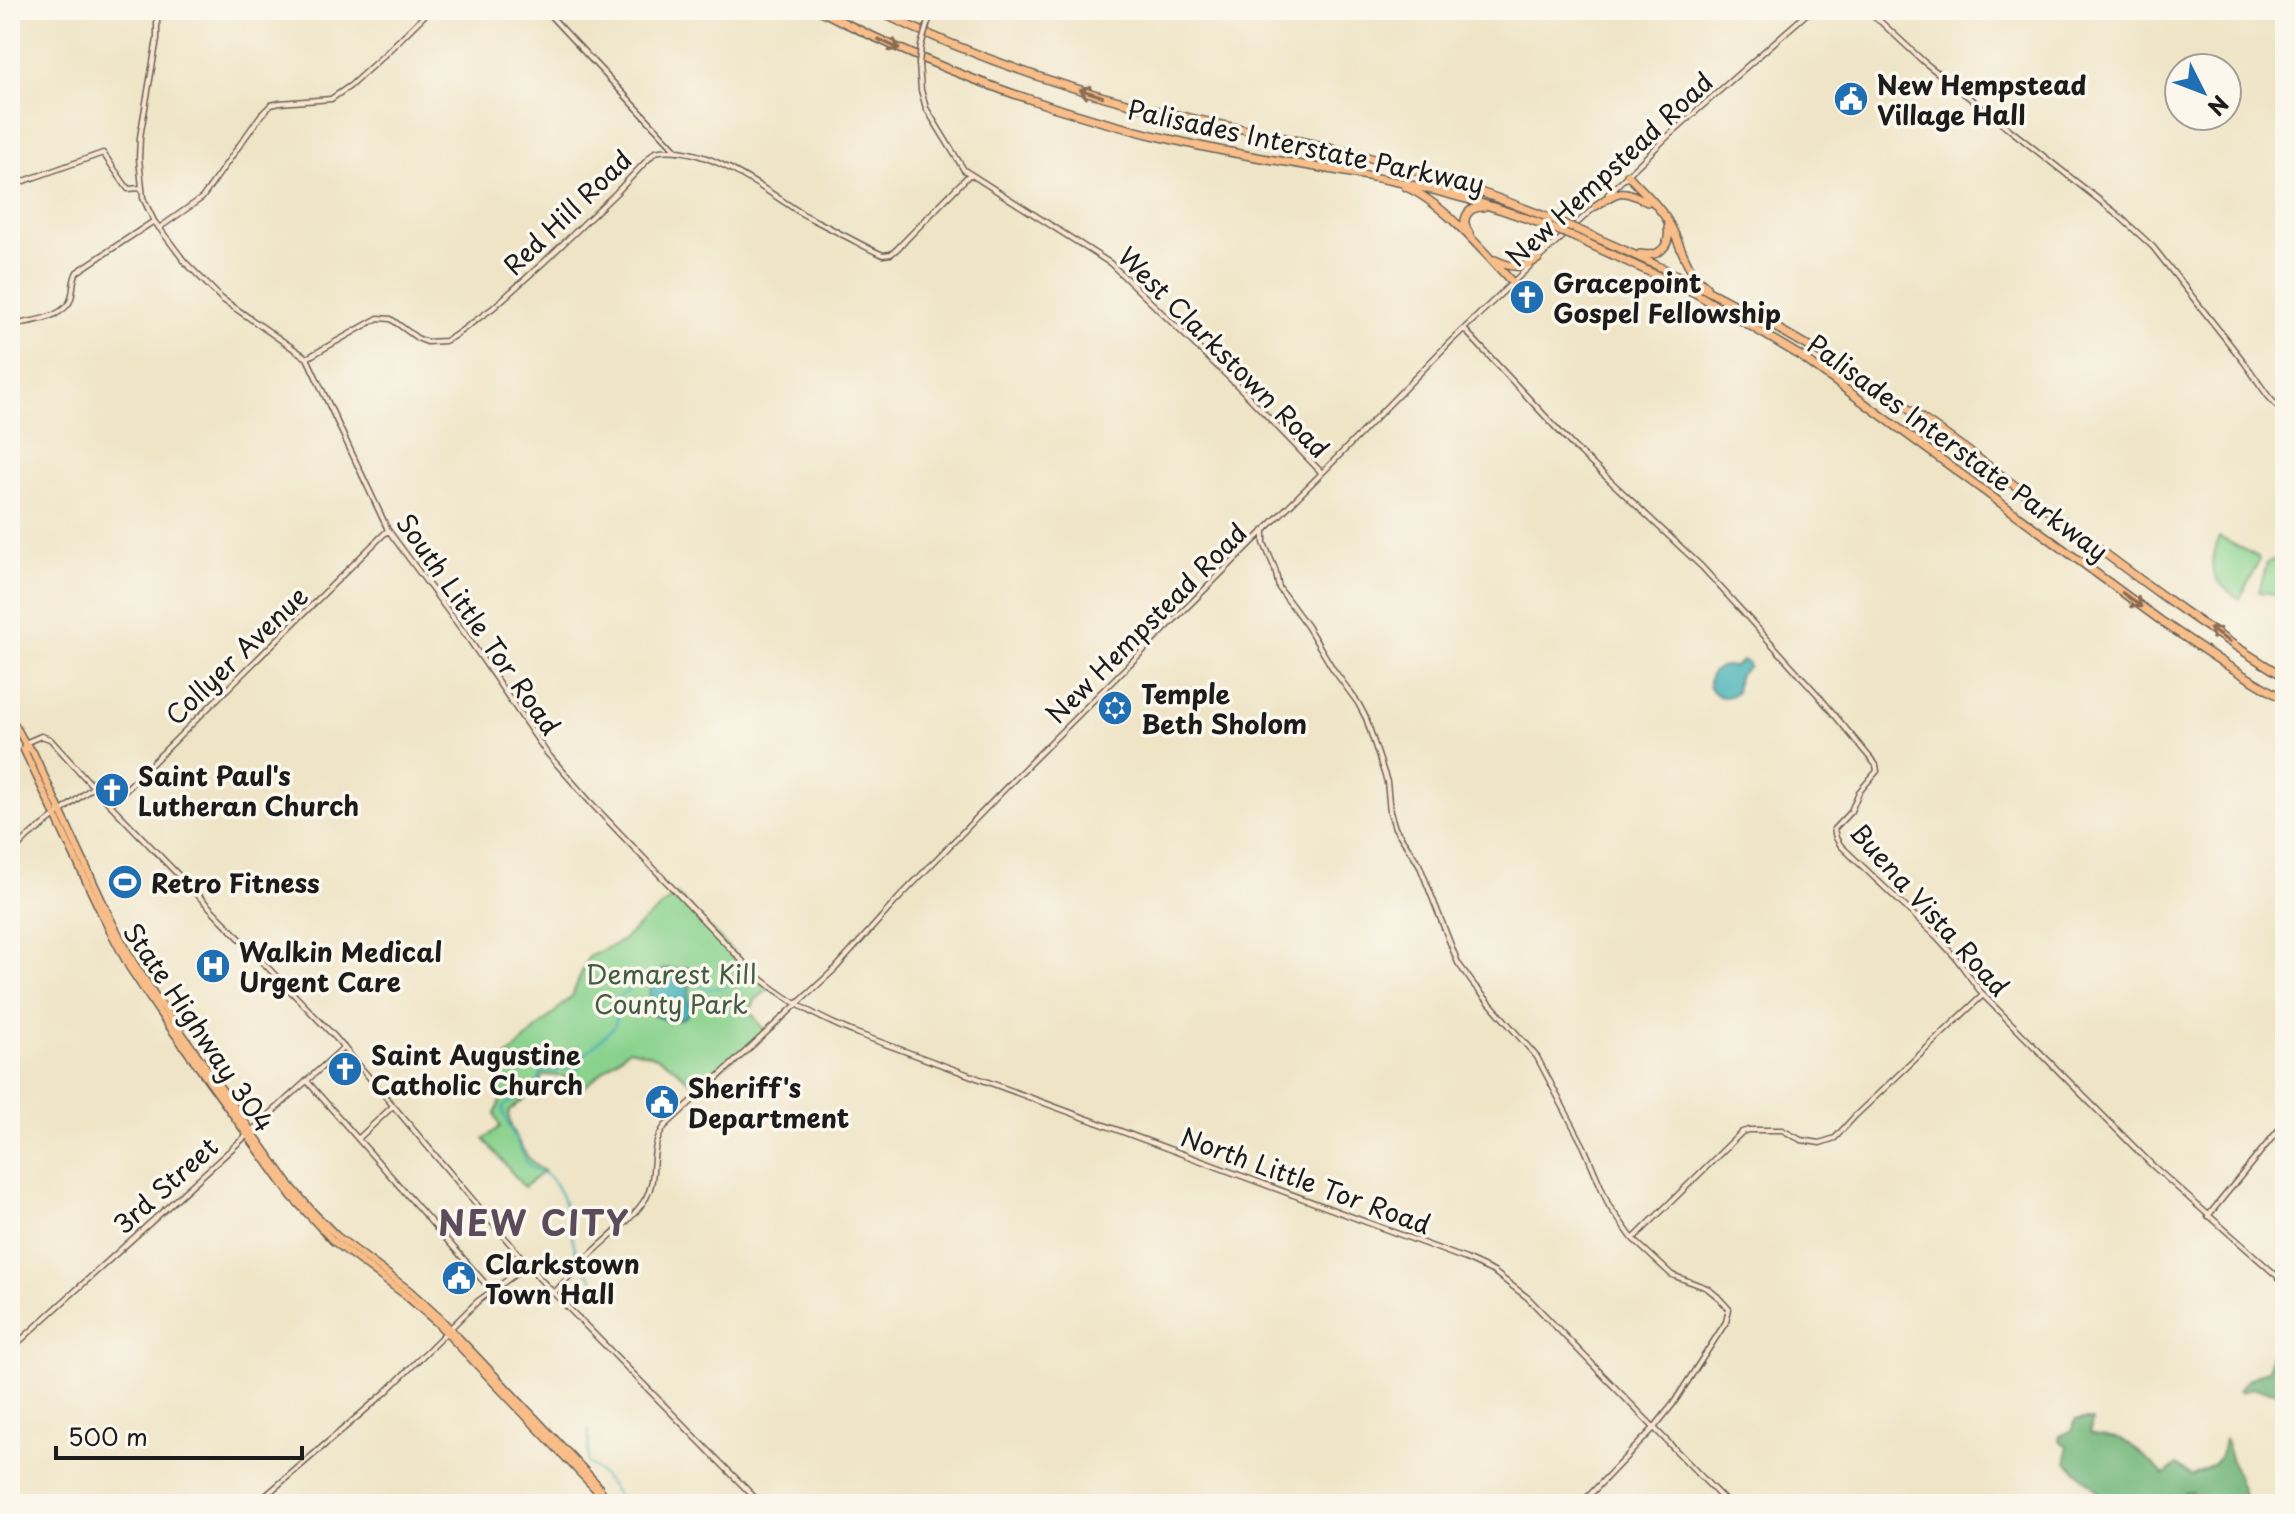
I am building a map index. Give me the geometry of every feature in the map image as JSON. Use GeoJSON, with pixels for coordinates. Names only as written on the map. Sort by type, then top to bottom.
{"type":"FeatureCollection","features":[{"type":"Feature","properties":{"kind":"highway","name":"Palisades Interstate Parkway"},"geometry":{"type":"LineString","coordinates":[[819,10],[936,65],[1063,111],[1204,147],[1434,190],[1555,229],[1695,293],[1789,348],[2164,623],[2285,700]]}},
{"type":"Feature","properties":{"kind":"highway","name":"Palisades Interstate Parkway"},"geometry":{"type":"LineString","coordinates":[[875,10],[965,50],[1057,83],[1163,112],[1390,163],[1484,193],[1562,223],[1681,277],[1746,310],[1913,412],[2195,619],[2285,677]]}},
{"type":"Feature","properties":{"kind":"highway"},"geometry":{"type":"LineString","coordinates":[[1362,175],[1407,187],[1428,199],[1514,282]]}},
{"type":"Feature","properties":{"kind":"highway"},"geometry":{"type":"LineString","coordinates":[[1592,236],[1649,256],[1659,253],[1668,242],[1668,229],[1663,220],[1627,176]]}},
{"type":"Feature","properties":{"kind":"highway"},"geometry":{"type":"LineString","coordinates":[[1627,176],[1666,218],[1694,276],[1746,310]]}},
{"type":"Feature","properties":{"kind":"highway"},"geometry":{"type":"LineString","coordinates":[[1596,206],[1613,194],[1622,192],[1634,194],[1647,202]]}},
{"type":"Feature","properties":{"kind":"highway"},"geometry":{"type":"LineString","coordinates":[[1514,282],[1467,231],[1465,222],[1467,214],[1473,208],[1480,207],[1527,218]]}},
{"type":"Feature","properties":{"kind":"highway"},"geometry":{"type":"LineString","coordinates":[[1495,260],[1518,267],[1538,259]]}},
{"type":"Feature","properties":{"kind":"main road","name":"State Highway 304"},"geometry":{"type":"LineString","coordinates":[[10,716],[58,814],[111,935],[132,972],[249,1133],[324,1224],[419,1298],[576,1461],[608,1502]]}},
{"type":"Feature","properties":{"kind":"street"},"geometry":{"type":"LineString","coordinates":[[157,10],[157,39],[139,150],[143,198],[154,221],[185,262],[222,299],[307,358]]}},
{"type":"Feature","properties":{"kind":"street"},"geometry":{"type":"LineString","coordinates":[[159,228],[202,198],[271,105],[331,99],[350,86],[430,10]]}},
{"type":"Feature","properties":{"kind":"street"},"geometry":{"type":"LineString","coordinates":[[545,10],[678,152],[708,158],[805,215],[883,255],[891,254],[898,248],[970,174]]}},
{"type":"Feature","properties":{"kind":"street","name":"West Clarkstown Road"},"geometry":{"type":"LineString","coordinates":[[933,10],[919,64],[921,90],[926,108],[959,164],[1110,263],[1243,391],[1322,473]]}},
{"type":"Feature","properties":{"kind":"street","name":"New Hempstead Road"},"geometry":{"type":"LineString","coordinates":[[554,1293],[644,1201],[651,1186],[655,1145],[665,1126],[849,955],[897,900],[1029,764],[1464,329],[1667,137],[1811,10]]}},
{"type":"Feature","properties":{"kind":"street"},"geometry":{"type":"LineString","coordinates":[[1868,10],[1924,62],[2117,214],[2153,247],[2285,415]]}},
{"type":"Feature","properties":{"kind":"street","name":"Red Hill Road"},"geometry":{"type":"LineString","coordinates":[[307,358],[378,318],[391,319],[427,342],[445,341],[493,308],[616,193],[655,152],[678,152]]}},
{"type":"Feature","properties":{"kind":"street"},"geometry":{"type":"LineString","coordinates":[[10,186],[103,153],[128,189],[141,188]]}},
{"type":"Feature","properties":{"kind":"street"},"geometry":{"type":"LineString","coordinates":[[10,326],[40,320],[59,311],[71,298],[77,272],[154,221]]}},
{"type":"Feature","properties":{"kind":"street","name":"Buena Vista Road"},"geometry":{"type":"LineString","coordinates":[[1464,329],[1573,446],[1696,560],[1818,695],[1876,765],[1877,771],[1863,785],[1851,811],[1834,829],[1836,838],[1946,947],[1983,995],[2152,1165],[2285,1283]]}},
{"type":"Feature","properties":{"kind":"street","name":"South Little Tor Road"},"geometry":{"type":"LineString","coordinates":[[307,358],[388,530],[559,766],[751,970],[798,1005]]}},
{"type":"Feature","properties":{"kind":"street","name":"Collyer Avenue"},"geometry":{"type":"LineString","coordinates":[[110,805],[388,530]]}},
{"type":"Feature","properties":{"kind":"street"},"geometry":{"type":"LineString","coordinates":[[1264,532],[1264,543],[1279,588],[1366,718],[1387,782],[1395,828],[1419,864],[1452,953],[1474,985],[1537,1057],[1584,1147],[1609,1206],[1633,1239],[1672,1275],[1707,1288],[1729,1309],[1726,1322],[1673,1404],[1581,1504]]}},
{"type":"Feature","properties":{"kind":"street"},"geometry":{"type":"LineString","coordinates":[[25,743],[41,736],[48,737],[344,1047],[554,1293],[761,1504]]}},
{"type":"Feature","properties":{"kind":"street"},"geometry":{"type":"LineString","coordinates":[[10,855],[24,840],[93,787]]}},
{"type":"Feature","properties":{"kind":"street"},"geometry":{"type":"LineString","coordinates":[[1633,1239],[1742,1132],[1782,1130],[1801,1140],[1820,1143],[1835,1138],[1983,995]]}},
{"type":"Feature","properties":{"kind":"street","name":"North Little Tor Road"},"geometry":{"type":"LineString","coordinates":[[798,1005],[853,1032],[1481,1265],[1517,1287],[1728,1504]]}},
{"type":"Feature","properties":{"kind":"street","name":"3rd Street"},"geometry":{"type":"LineString","coordinates":[[10,1350],[344,1047]]}},
{"type":"Feature","properties":{"kind":"street"},"geometry":{"type":"LineString","coordinates":[[307,1081],[491,1290]]}},
{"type":"Feature","properties":{"kind":"street"},"geometry":{"type":"LineString","coordinates":[[358,1139],[393,1106]]}},
{"type":"Feature","properties":{"kind":"street"},"geometry":{"type":"LineString","coordinates":[[2208,1216],[2285,1122]]}},
{"type":"Feature","properties":{"kind":"street"},"geometry":{"type":"LineString","coordinates":[[256,1504],[392,1386],[491,1290],[528,1265]]}},
{"type":"Feature","properties":{"kind":"green space"},"geometry":{"type":"Polygon","coordinates":[[[2219,537],[2258,557],[2240,599],[2223,587],[2214,573],[2213,557],[2219,537]]]}},
{"type":"Feature","properties":{"kind":"green space"},"geometry":{"type":"Polygon","coordinates":[[[2272,560],[2285,565],[2285,592],[2259,592],[2267,563],[2272,560]]]}},
{"type":"Feature","properties":{"kind":"green space","name":"Demarest Kill County Park"},"geometry":{"type":"Polygon","coordinates":[[[676,894],[769,989],[755,1000],[750,1011],[765,1031],[698,1089],[667,1063],[629,1049],[583,1088],[561,1076],[543,1075],[533,1091],[509,1112],[520,1145],[544,1171],[524,1187],[484,1139],[500,1127],[495,1114],[500,1092],[493,1070],[572,996],[588,957],[620,942],[676,894]]]}},
{"type":"Feature","properties":{"kind":"green space"},"geometry":{"type":"Polygon","coordinates":[[[2285,1337],[2285,1394],[2253,1388],[2238,1391],[2246,1381],[2268,1369],[2274,1346],[2285,1337]]]}},
{"type":"Feature","properties":{"kind":"green space"},"geometry":{"type":"Polygon","coordinates":[[[2075,1420],[2092,1420],[2090,1433],[2122,1440],[2164,1475],[2177,1465],[2192,1476],[2206,1469],[2221,1453],[2224,1438],[2247,1504],[2205,1504],[2191,1492],[2185,1493],[2180,1504],[2111,1504],[2067,1462],[2067,1446],[2059,1440],[2060,1436],[2073,1430],[2075,1420]]]}},
{"type":"Feature","properties":{"kind":"water"},"geometry":{"type":"Polygon","coordinates":[[[1742,661],[1747,662],[1749,667],[1738,676],[1736,693],[1728,697],[1715,694],[1709,687],[1712,673],[1742,661]]]}},
{"type":"Feature","properties":{"kind":"water"},"geometry":{"type":"Polygon","coordinates":[[[686,967],[696,969],[702,982],[690,984],[690,1012],[672,1021],[652,1015],[649,989],[653,987],[650,982],[653,973],[686,967]]]}},
{"type":"Feature","properties":{"kind":"waterway"},"geometry":{"type":"LineString","coordinates":[[698,984],[707,989],[718,988],[748,976]]}},
{"type":"Feature","properties":{"kind":"waterway"},"geometry":{"type":"LineString","coordinates":[[578,1257],[557,1186],[545,1174],[528,1165],[503,1107],[530,1093],[542,1072],[556,1072],[562,1068],[573,1072],[577,1070],[583,1056],[614,1027],[613,1005],[616,999],[638,983],[652,981]]}},
{"type":"Feature","properties":{"kind":"waterway"},"geometry":{"type":"LineString","coordinates":[[584,1268],[596,1283],[591,1298]]}},
{"type":"Feature","properties":{"kind":"waterway"},"geometry":{"type":"LineString","coordinates":[[589,1430],[588,1463],[625,1504]]}},
{"type":"Feature","properties":{"kind":"place","name":"New Hempstead Village Hall"},"geometry":{"type":"Point","coordinates":[1851,99]}},
{"type":"Feature","properties":{"kind":"place","name":"Gracepoint Gospel Fellowship"},"geometry":{"type":"Point","coordinates":[1527,297]}},
{"type":"Feature","properties":{"kind":"place","name":"Temple Beth Sholom"},"geometry":{"type":"Point","coordinates":[1115,708]}},
{"type":"Feature","properties":{"kind":"place","name":"Saint Paul's Lutheran Church"},"geometry":{"type":"Point","coordinates":[112,790]}},
{"type":"Feature","properties":{"kind":"place","name":"Retro Fitness"},"geometry":{"type":"Point","coordinates":[125,882]}},
{"type":"Feature","properties":{"kind":"place","name":"Walkin Medical Urgent Care"},"geometry":{"type":"Point","coordinates":[213,966]}},
{"type":"Feature","properties":{"kind":"place","name":"Saint Augustine Catholic Church"},"geometry":{"type":"Point","coordinates":[345,1069]}},
{"type":"Feature","properties":{"kind":"place","name":"Sheriff's Department"},"geometry":{"type":"Point","coordinates":[662,1102]}},
{"type":"Feature","properties":{"kind":"place","name":"Clarkstown Town Hall"},"geometry":{"type":"Point","coordinates":[459,1278]}},
{"type":"Feature","properties":{"kind":"district","name":"NEW CITY"},"geometry":{"type":"Point","coordinates":[534,1222]}}]}
